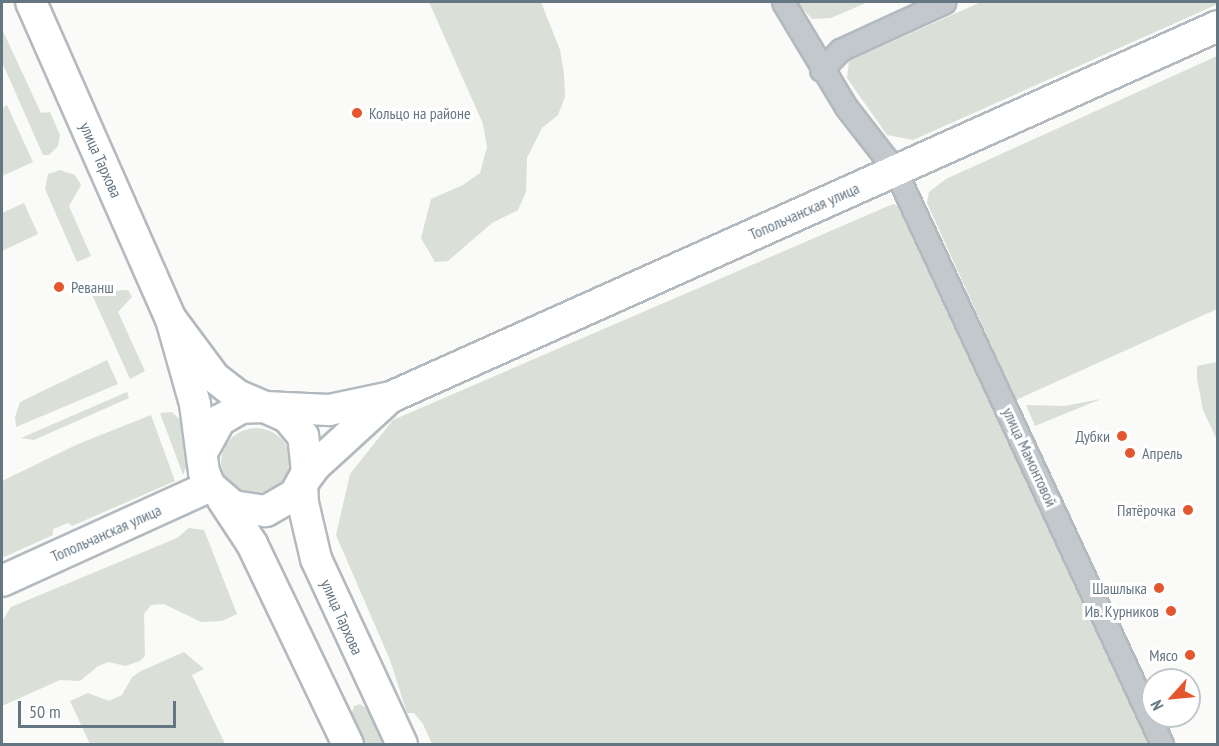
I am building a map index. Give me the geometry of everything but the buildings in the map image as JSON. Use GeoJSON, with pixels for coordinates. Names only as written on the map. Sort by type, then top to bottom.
{"type":"FeatureCollection","features":[{"type":"Feature","properties":{"kind":"main road","name":"улица Тархова"},"geometry":{"type":"LineString","coordinates":[[31,2],[171,319],[195,404],[203,451]]}},
{"type":"Feature","properties":{"kind":"main road","name":"Топольчанская улица"},"geometry":{"type":"LineString","coordinates":[[265,407],[328,410],[391,397],[1218,26]]}},
{"type":"Feature","properties":{"kind":"main road","name":"улица Тархова"},"geometry":{"type":"LineString","coordinates":[[171,319],[214,376],[237,395],[265,407]]}},
{"type":"Feature","properties":{"kind":"main road","name":"Топольчанская улица"},"geometry":{"type":"LineString","coordinates":[[302,484],[328,451],[391,397]]}},
{"type":"Feature","properties":{"kind":"main road"},"geometry":{"type":"LineString","coordinates":[[216,493],[243,510],[266,511],[287,501],[302,484],[308,460],[303,436],[287,417],[265,407],[241,408],[220,420],[203,451],[216,493],[252,544],[348,744]]}},
{"type":"Feature","properties":{"kind":"main road","name":"улица Тархова"},"geometry":{"type":"LineString","coordinates":[[302,484],[309,539],[373,685],[402,744]]}},
{"type":"Feature","properties":{"kind":"main road","name":"Топольчанская улица"},"geometry":{"type":"LineString","coordinates":[[2,581],[216,493]]}},
{"type":"Feature","properties":{"kind":"main road"},"geometry":{"type":"LineString","coordinates":[[330,704],[373,685]]}},
{"type":"Feature","properties":{"kind":"street","name":"улица Мамонтовой"},"geometry":{"type":"LineString","coordinates":[[783,2],[821,69],[895,170],[1162,744]]}},
{"type":"Feature","properties":{"kind":"street"},"geometry":{"type":"LineString","coordinates":[[821,69],[840,50],[945,2]]}},
{"type":"Feature","properties":{"kind":"shaded area"},"geometry":{"type":"Polygon","coordinates":[[[429,2],[541,2],[560,50],[565,97],[558,115],[542,128],[527,158],[526,192],[518,210],[492,223],[448,261],[435,262],[421,238],[431,199],[463,185],[480,173],[487,147],[483,124],[429,2]]]}},
{"type":"Feature","properties":{"kind":"shaded area"},"geometry":{"type":"Polygon","coordinates":[[[797,2],[868,2],[831,18],[812,19],[797,2]]]}},
{"type":"Feature","properties":{"kind":"shaded area"},"geometry":{"type":"Polygon","coordinates":[[[981,2],[1217,2],[1218,4],[913,140],[887,135],[847,78],[849,61],[981,2]]]}},
{"type":"Feature","properties":{"kind":"shaded area"},"geometry":{"type":"Polygon","coordinates":[[[2,29],[41,113],[50,112],[60,135],[58,146],[49,155],[43,155],[2,62],[2,29]]]}},
{"type":"Feature","properties":{"kind":"shaded area"},"geometry":{"type":"Polygon","coordinates":[[[1217,56],[1217,309],[1016,400],[927,203],[929,192],[946,179],[1217,56]]]}},
{"type":"Feature","properties":{"kind":"shaded area"},"geometry":{"type":"Polygon","coordinates":[[[7,105],[33,162],[2,176],[2,108],[7,105]]]}},
{"type":"Feature","properties":{"kind":"shaded area"},"geometry":{"type":"Polygon","coordinates":[[[60,170],[75,175],[81,185],[69,206],[91,256],[77,262],[45,189],[48,174],[60,170]]]}},
{"type":"Feature","properties":{"kind":"shaded area"},"geometry":{"type":"Polygon","coordinates":[[[24,203],[38,234],[2,251],[2,213],[24,203]]]}},
{"type":"Feature","properties":{"kind":"shaded area"},"geometry":{"type":"Polygon","coordinates":[[[893,204],[906,209],[1148,744],[432,744],[423,724],[414,713],[407,713],[390,660],[336,535],[350,474],[393,420],[893,204]]]}},
{"type":"Feature","properties":{"kind":"shaded area"},"geometry":{"type":"Polygon","coordinates":[[[102,283],[110,291],[128,290],[132,297],[118,312],[145,371],[130,379],[89,288],[102,283]]]}},
{"type":"Feature","properties":{"kind":"shaded area"},"geometry":{"type":"Polygon","coordinates":[[[107,360],[118,384],[16,427],[15,417],[20,402],[107,360]]]}},
{"type":"Feature","properties":{"kind":"shaded area"},"geometry":{"type":"Polygon","coordinates":[[[1218,362],[1217,440],[1203,410],[1197,366],[1218,362]]]}},
{"type":"Feature","properties":{"kind":"shaded area"},"geometry":{"type":"Polygon","coordinates":[[[127,392],[129,398],[34,440],[21,438],[127,392]]]}},
{"type":"Feature","properties":{"kind":"shaded area"},"geometry":{"type":"Polygon","coordinates":[[[1101,399],[1035,426],[1026,405],[1064,406],[1101,399]]]}},
{"type":"Feature","properties":{"kind":"shaded area"},"geometry":{"type":"Polygon","coordinates":[[[172,412],[184,424],[189,460],[183,475],[160,413],[172,412]]]}},
{"type":"Feature","properties":{"kind":"shaded area"},"geometry":{"type":"Polygon","coordinates":[[[151,415],[175,481],[72,526],[68,523],[53,529],[53,535],[2,558],[2,481],[78,444],[151,415]]]}},
{"type":"Feature","properties":{"kind":"shaded area"},"geometry":{"type":"Polygon","coordinates":[[[256,428],[269,431],[281,438],[288,450],[291,463],[288,476],[281,488],[269,495],[256,498],[243,495],[231,488],[224,476],[221,463],[224,450],[231,438],[243,431],[256,428]]]}},
{"type":"Feature","properties":{"kind":"shaded area"},"geometry":{"type":"Polygon","coordinates":[[[189,528],[204,530],[237,614],[222,621],[201,622],[164,604],[151,605],[144,614],[145,656],[140,661],[125,666],[109,662],[98,666],[80,681],[60,680],[2,706],[2,621],[11,607],[177,538],[189,528]]]}},
{"type":"Feature","properties":{"kind":"shaded area"},"geometry":{"type":"Polygon","coordinates":[[[184,652],[204,669],[192,675],[225,744],[90,744],[70,701],[88,693],[109,701],[122,695],[132,677],[141,671],[184,652]]]}},
{"type":"Feature","properties":{"kind":"shaded area"},"geometry":{"type":"Polygon","coordinates":[[[360,704],[371,712],[386,744],[365,744],[351,715],[354,706],[360,704]]]}},
{"type":"Feature","properties":{"kind":"place","name":"Кольцо на районе"},"geometry":{"type":"Point","coordinates":[357,113]}},
{"type":"Feature","properties":{"kind":"place","name":"Реванш"},"geometry":{"type":"Point","coordinates":[59,287]}},
{"type":"Feature","properties":{"kind":"place","name":"Дубки"},"geometry":{"type":"Point","coordinates":[1122,436]}},
{"type":"Feature","properties":{"kind":"place","name":"Апрель"},"geometry":{"type":"Point","coordinates":[1130,453]}},
{"type":"Feature","properties":{"kind":"place","name":"Пятёрочка"},"geometry":{"type":"Point","coordinates":[1188,510]}},
{"type":"Feature","properties":{"kind":"place","name":"Шашлыка"},"geometry":{"type":"Point","coordinates":[1159,588]}},
{"type":"Feature","properties":{"kind":"place","name":"Ив. Курников"},"geometry":{"type":"Point","coordinates":[1171,611]}},
{"type":"Feature","properties":{"kind":"place","name":"Мясо"},"geometry":{"type":"Point","coordinates":[1190,655]}}]}
